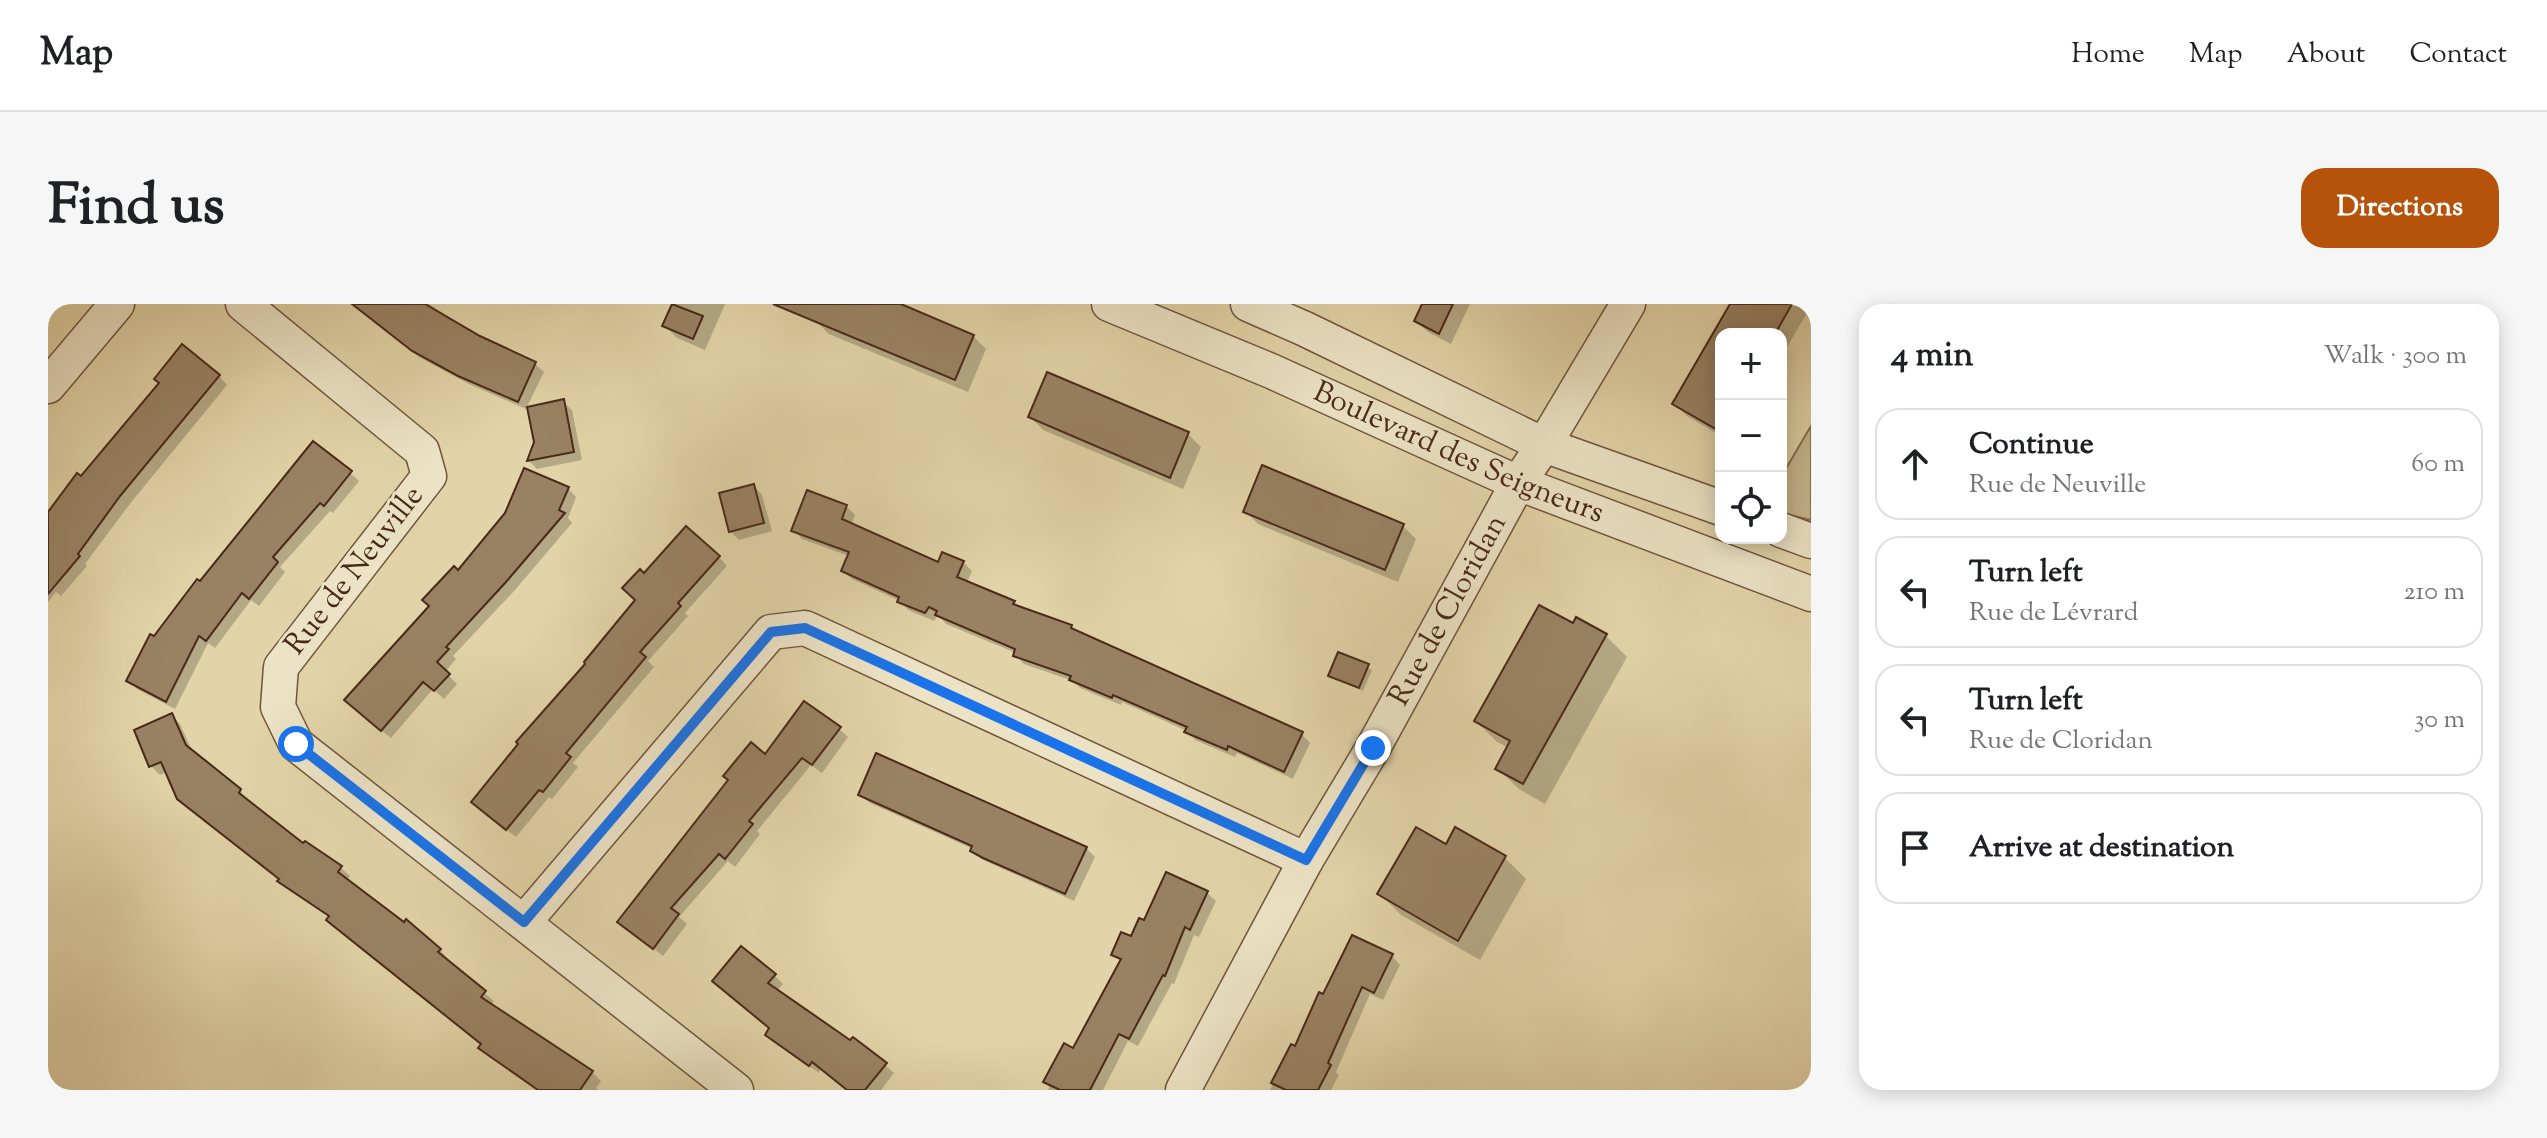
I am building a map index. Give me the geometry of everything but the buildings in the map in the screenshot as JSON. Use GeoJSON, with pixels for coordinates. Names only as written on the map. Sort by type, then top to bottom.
{"type":"FeatureCollection","features":[{"type":"Feature","properties":{"kind":"street"},"geometry":{"type":"LineString","coordinates":[[48,386],[117,304]]}},
{"type":"Feature","properties":{"kind":"street","name":"Rue de Neuville"},"geometry":{"type":"LineString","coordinates":[[243,304],[422,451],[429,476],[281,667],[278,707],[296,744],[736,1090]]}},
{"type":"Feature","properties":{"kind":"street","name":"Boulevard des Seigneurs"},"geometry":{"type":"LineString","coordinates":[[1109,304],[1271,371],[1518,483],[1811,594]]}},
{"type":"Feature","properties":{"kind":"street","name":"Boulevard des Seigneurs"},"geometry":{"type":"LineString","coordinates":[[1248,304],[1317,334],[1544,445],[1715,506]]}},
{"type":"Feature","properties":{"kind":"street","name":"Rue de Cloridan"},"geometry":{"type":"LineString","coordinates":[[1183,1090],[1306,860],[1373,748],[1518,483],[1628,304]]}},
{"type":"Feature","properties":{"kind":"street"},"geometry":{"type":"LineString","coordinates":[[1787,532],[1811,541]]}},
{"type":"Feature","properties":{"kind":"street"},"geometry":{"type":"LineString","coordinates":[[524,922],[771,632],[805,628],[1306,860]]}},
{"type":"Feature","properties":{"kind":"shaded area"},"geometry":{"type":"Polygon","coordinates":[[[1811,426],[1811,520],[1787,514],[1787,467],[1811,426]]]}},
{"type":"Feature","properties":{"kind":"route"},"geometry":{"type":"LineString","coordinates":[[296,744],[524,922],[771,632],[805,628],[1306,860],[1373,748]]}}]}
